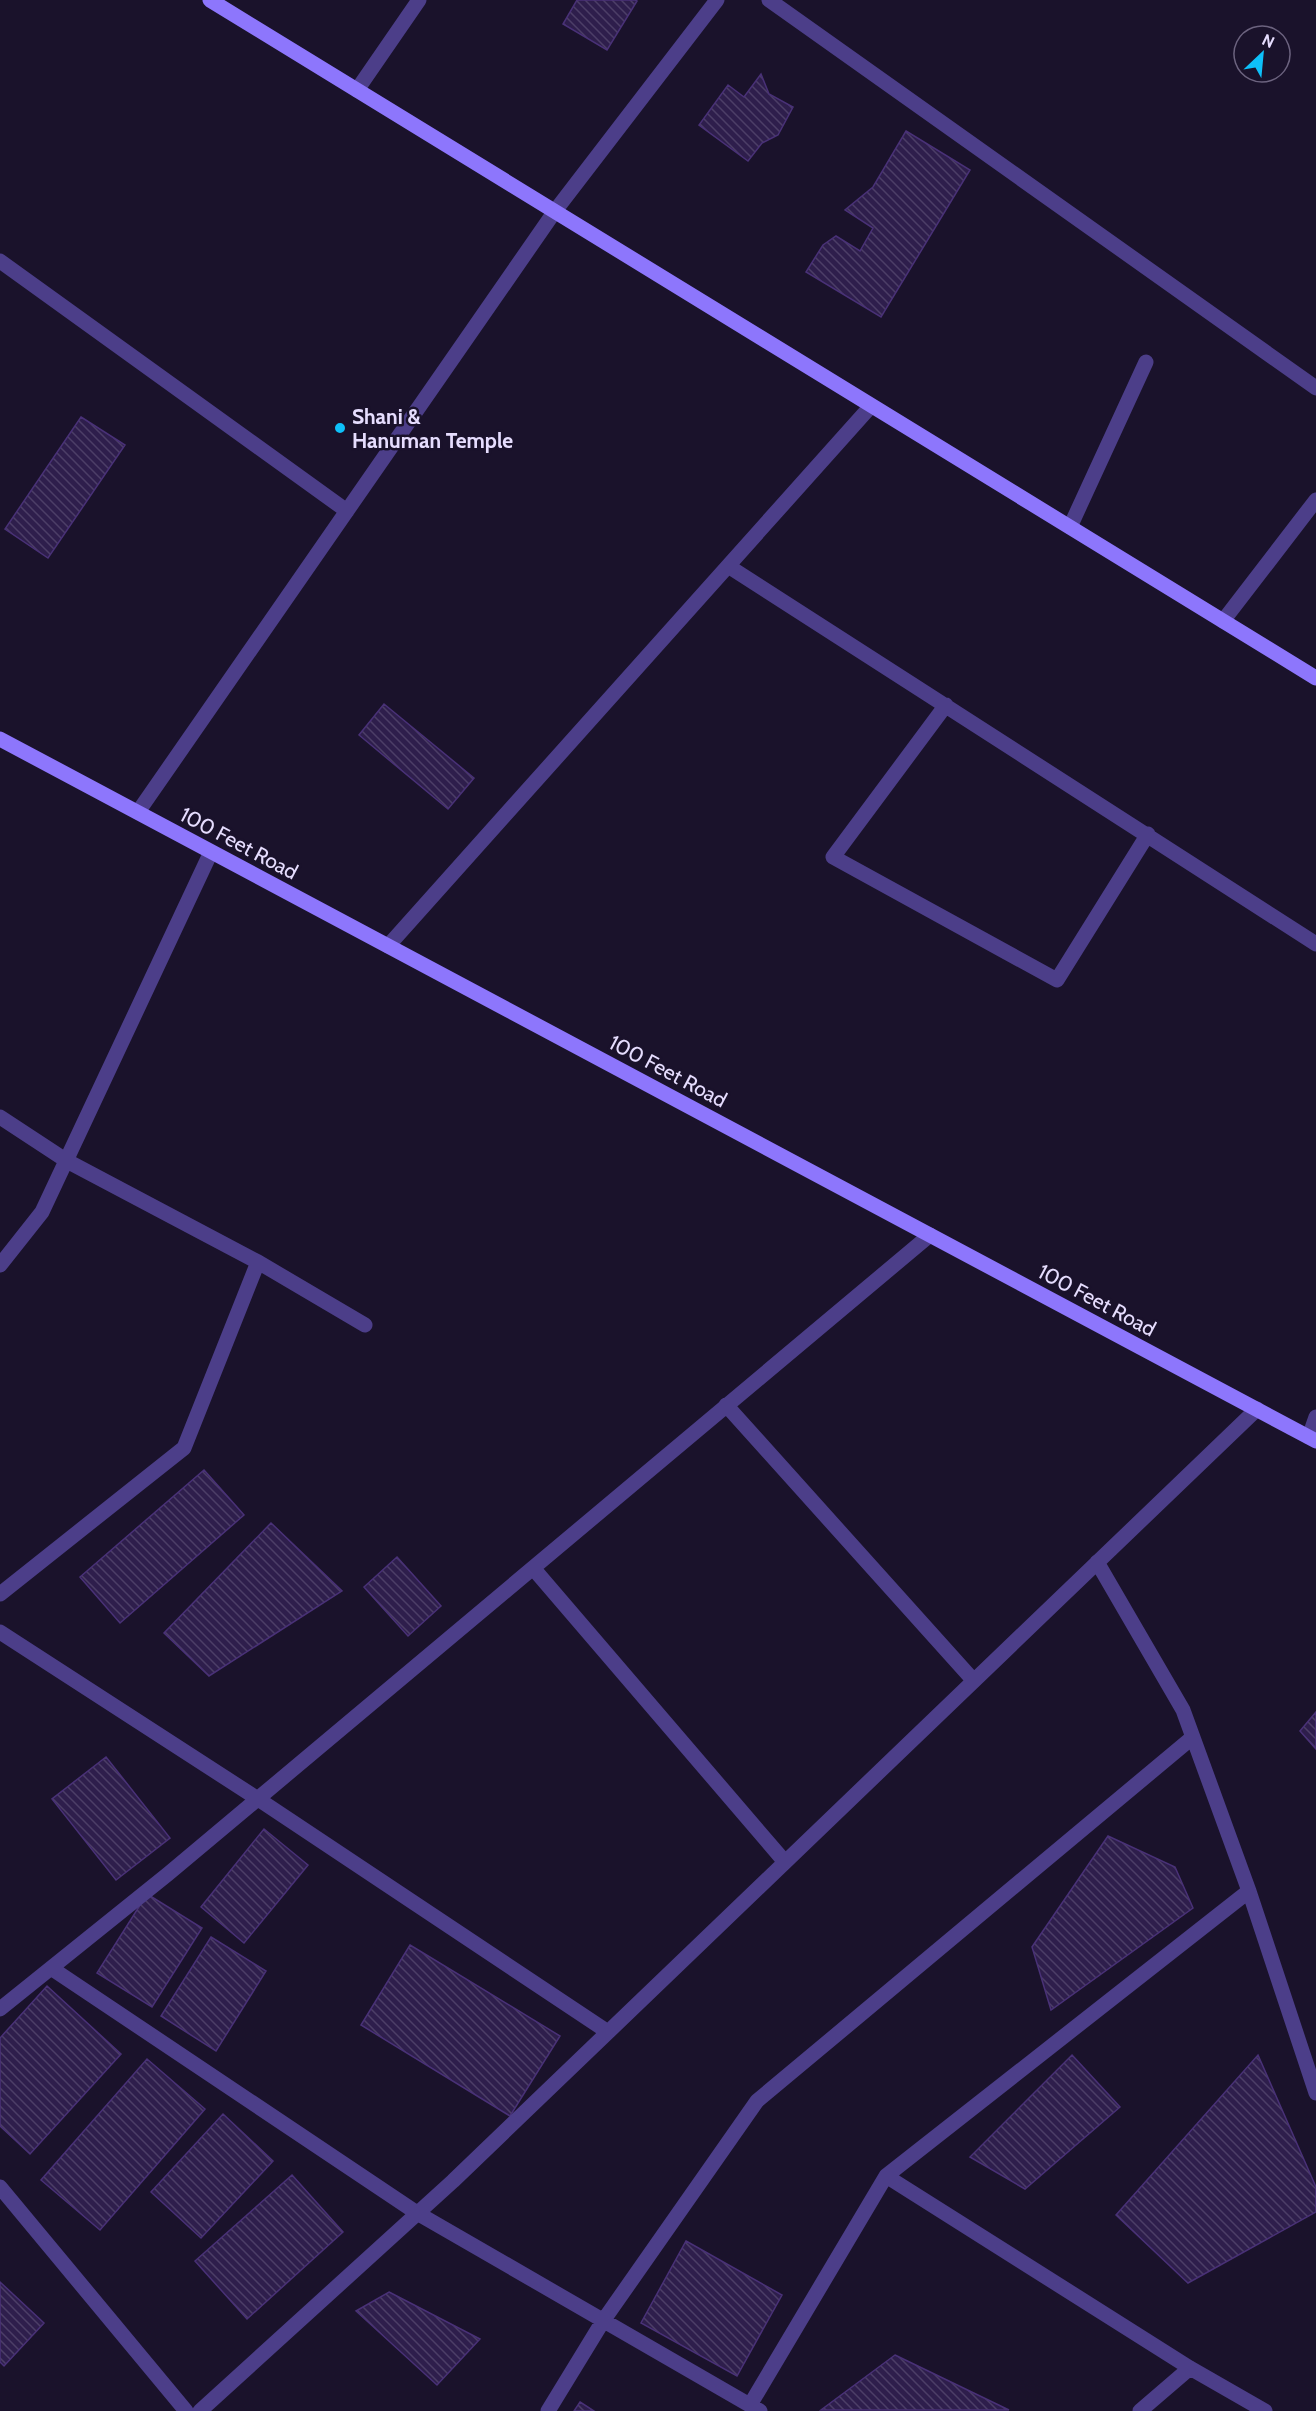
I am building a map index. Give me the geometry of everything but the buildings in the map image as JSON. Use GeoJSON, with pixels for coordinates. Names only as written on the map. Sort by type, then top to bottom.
{"type":"FeatureCollection","features":[{"type":"Feature","properties":{"kind":"main road"},"geometry":{"type":"LineString","coordinates":[[210,0],[1316,678]]}},
{"type":"Feature","properties":{"kind":"main road","name":"100 Feet Road"},"geometry":{"type":"LineString","coordinates":[[0,739],[1312,1439]]}},
{"type":"Feature","properties":{"kind":"street"},"geometry":{"type":"LineString","coordinates":[[357,90],[419,0]]}},
{"type":"Feature","properties":{"kind":"street"},"geometry":{"type":"LineString","coordinates":[[138,813],[555,211],[717,0]]}},
{"type":"Feature","properties":{"kind":"street"},"geometry":{"type":"LineString","coordinates":[[769,0],[1316,388]]}},
{"type":"Feature","properties":{"kind":"street"},"geometry":{"type":"LineString","coordinates":[[0,261],[347,511]]}},
{"type":"Feature","properties":{"kind":"street"},"geometry":{"type":"LineString","coordinates":[[1070,527],[1146,362]]}},
{"type":"Feature","properties":{"kind":"street"},"geometry":{"type":"LineString","coordinates":[[388,946],[871,405]]}},
{"type":"Feature","properties":{"kind":"street"},"geometry":{"type":"LineString","coordinates":[[1223,621],[1316,500]]}},
{"type":"Feature","properties":{"kind":"street"},"geometry":{"type":"LineString","coordinates":[[728,566],[1316,944]]}},
{"type":"Feature","properties":{"kind":"street"},"geometry":{"type":"LineString","coordinates":[[946,705],[833,857],[1057,980],[1148,834]]}},
{"type":"Feature","properties":{"kind":"street"},"geometry":{"type":"LineString","coordinates":[[0,1265],[42,1212],[68,1161],[211,852]]}},
{"type":"Feature","properties":{"kind":"street"},"geometry":{"type":"LineString","coordinates":[[0,1117],[68,1161],[258,1262],[365,1325]]}},
{"type":"Feature","properties":{"kind":"street"},"geometry":{"type":"LineString","coordinates":[[0,2009],[258,1799],[930,1235]]}},
{"type":"Feature","properties":{"kind":"street"},"geometry":{"type":"LineString","coordinates":[[0,1594],[184,1448],[258,1262]]}},
{"type":"Feature","properties":{"kind":"street"},"geometry":{"type":"LineString","coordinates":[[726,1406],[974,1681]]}},
{"type":"Feature","properties":{"kind":"street"},"geometry":{"type":"LineString","coordinates":[[200,2411],[417,2213],[608,2032],[1257,1409]]}},
{"type":"Feature","properties":{"kind":"street"},"geometry":{"type":"LineString","coordinates":[[1312,1439],[1316,1417]]}},
{"type":"Feature","properties":{"kind":"street"},"geometry":{"type":"LineString","coordinates":[[1097,1562],[1183,1710],[1249,1891],[1316,2093]]}},
{"type":"Feature","properties":{"kind":"street"},"geometry":{"type":"LineString","coordinates":[[533,1568],[785,1863]]}},
{"type":"Feature","properties":{"kind":"street"},"geometry":{"type":"LineString","coordinates":[[0,1632],[258,1799],[608,2032]]}},
{"type":"Feature","properties":{"kind":"street"},"geometry":{"type":"LineString","coordinates":[[548,2411],[603,2321],[757,2101],[1193,1737]]}},
{"type":"Feature","properties":{"kind":"street"},"geometry":{"type":"LineString","coordinates":[[51,1968],[417,2213],[755,2408],[886,2176],[1249,1891]]}},
{"type":"Feature","properties":{"kind":"street"},"geometry":{"type":"LineString","coordinates":[[886,2176],[1190,2368],[1265,2411]]}},
{"type":"Feature","properties":{"kind":"street"},"geometry":{"type":"LineString","coordinates":[[0,2187],[186,2411]]}},
{"type":"Feature","properties":{"kind":"street"},"geometry":{"type":"LineString","coordinates":[[1140,2411],[1190,2368]]}},
{"type":"Feature","properties":{"kind":"place","name":"Shani & Hanuman Temple"},"geometry":{"type":"Point","coordinates":[340,428]}}]}
